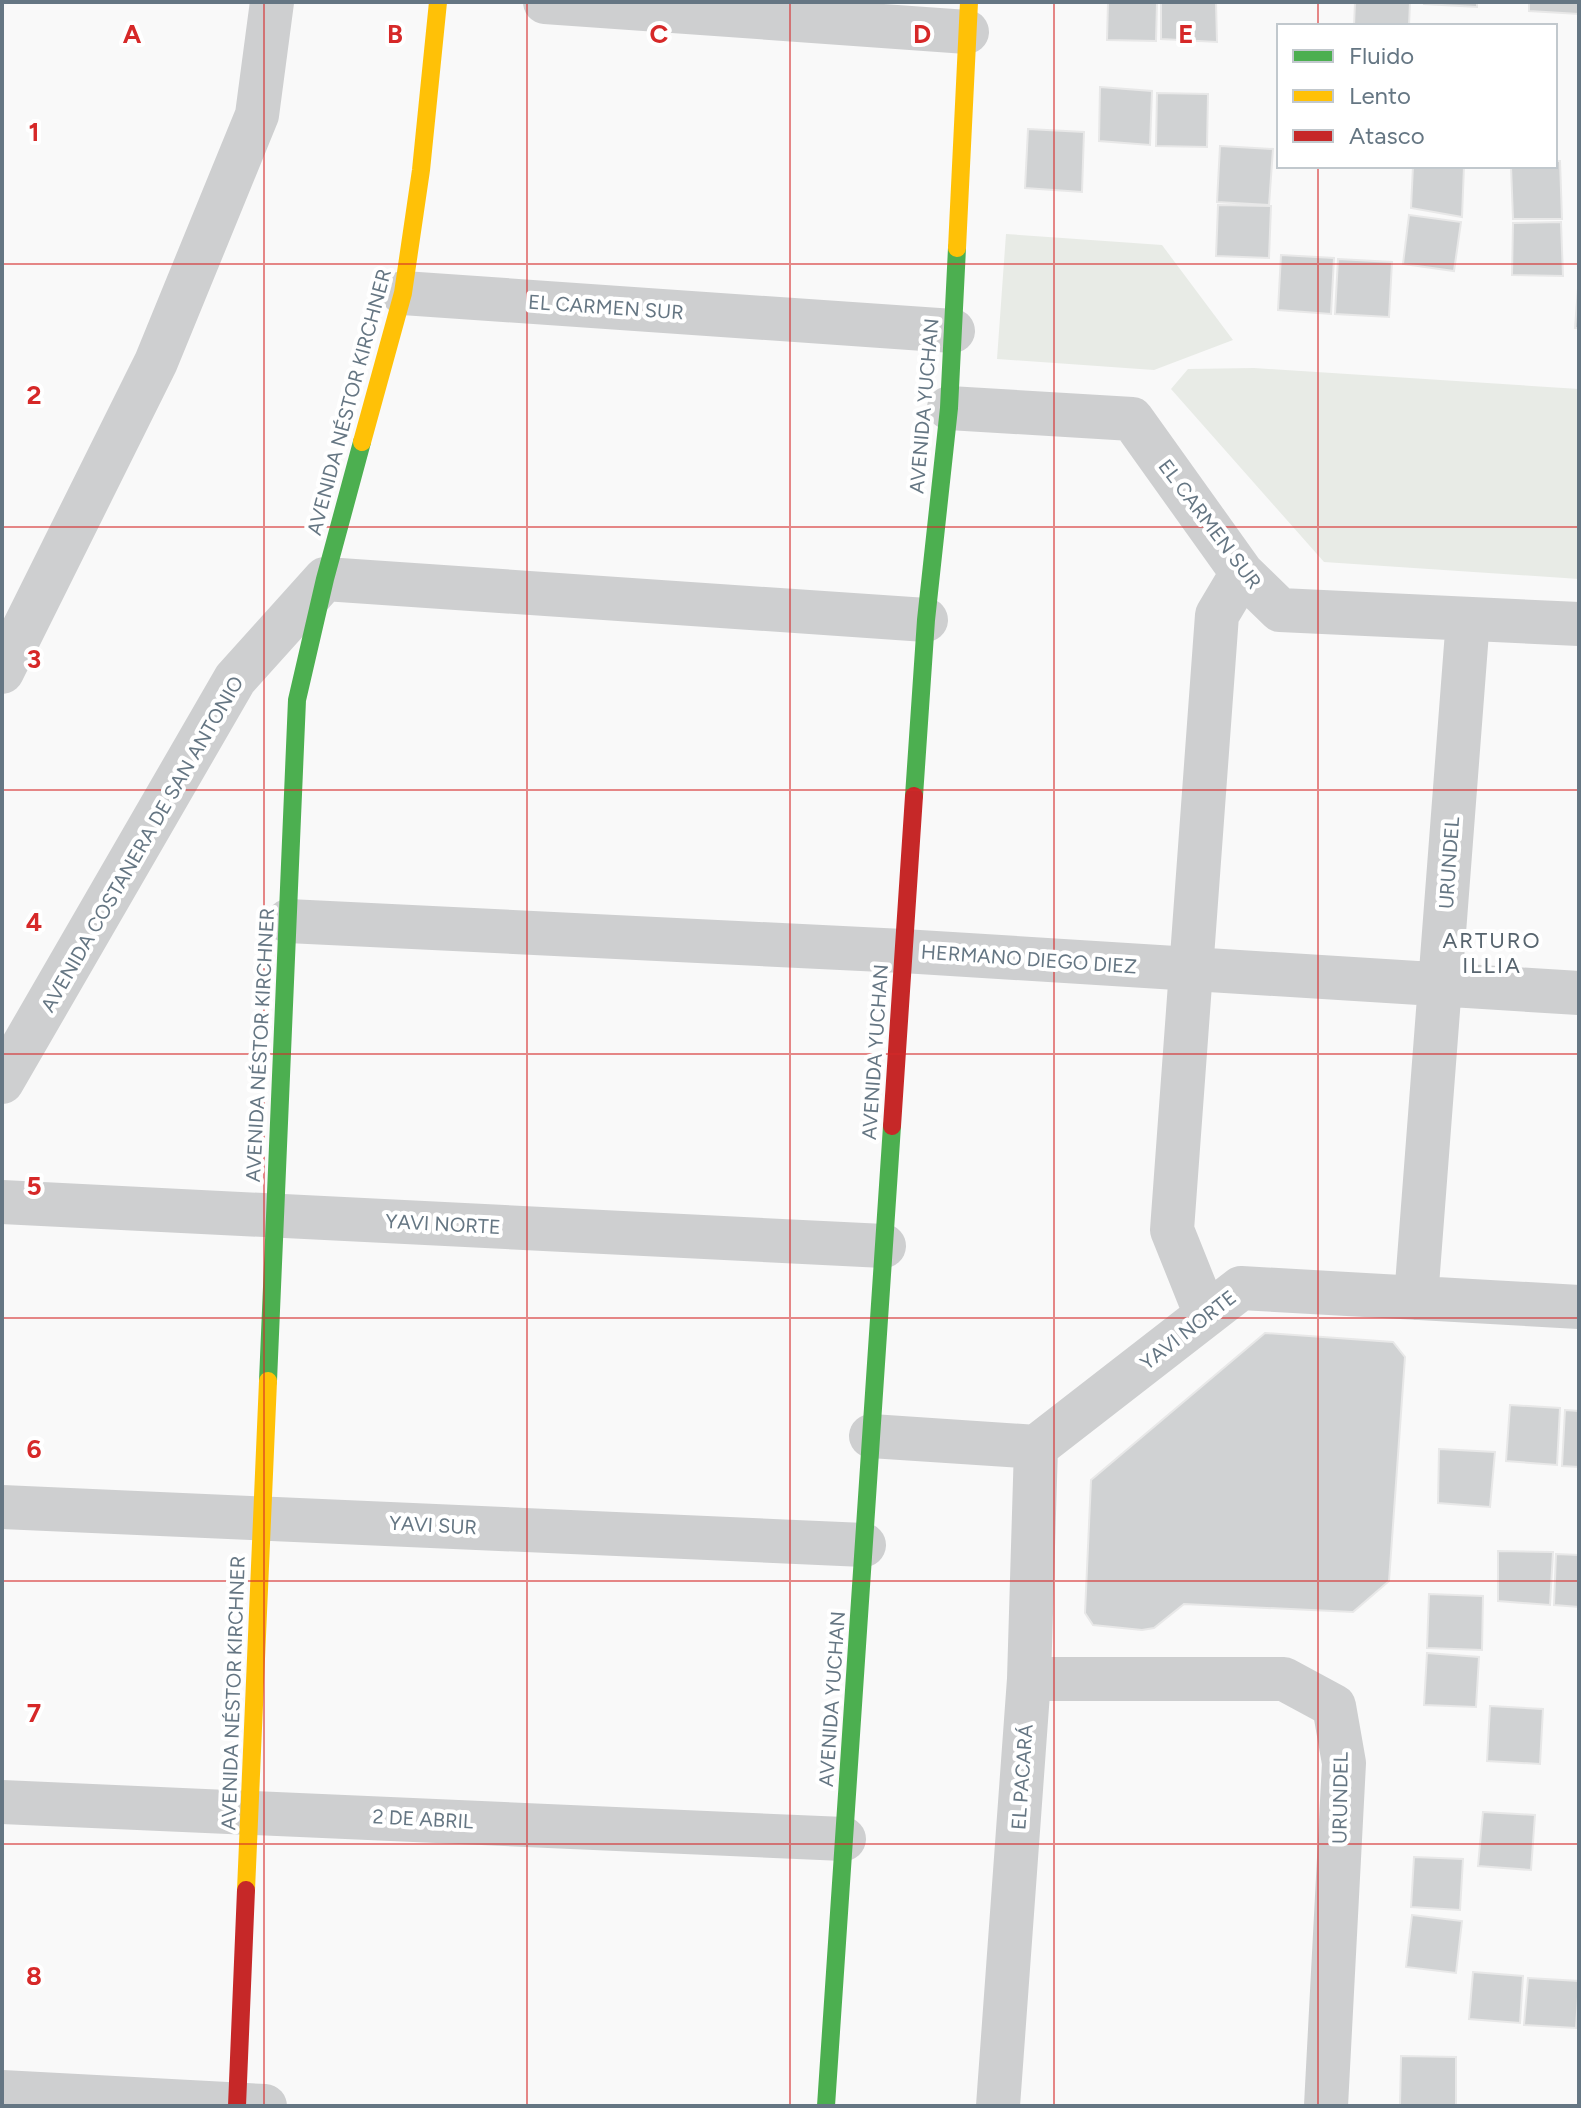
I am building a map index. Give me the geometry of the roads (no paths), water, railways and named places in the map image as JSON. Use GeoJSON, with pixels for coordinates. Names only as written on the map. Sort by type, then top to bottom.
{"type":"FeatureCollection","features":[{"type":"Feature","properties":{"kind":"street"},"geometry":{"type":"LineString","coordinates":[[2,672],[156,362],[251,130],[257,115],[272,2]]}},
{"type":"Feature","properties":{"kind":"street","name":"AVENIDA NÉSTOR KIRCHNER"},"geometry":{"type":"LineString","coordinates":[[246,2106],[249,1811],[297,700],[325,579],[403,293],[421,170],[438,2]]}},
{"type":"Feature","properties":{"kind":"street"},"geometry":{"type":"LineString","coordinates":[[545,2],[968,17]]}},
{"type":"Feature","properties":{"kind":"street","name":"AVENIDA YUCHAN"},"geometry":{"type":"LineString","coordinates":[[826,2106],[926,620],[949,408],[968,17]]}},
{"type":"Feature","properties":{"kind":"street","name":"EL CARMEN SUR"},"geometry":{"type":"LineString","coordinates":[[403,293],[953,331]]}},
{"type":"Feature","properties":{"kind":"street","name":"EL CARMEN SUR"},"geometry":{"type":"LineString","coordinates":[[949,408],[1132,419],[1242,573],[1280,610],[1579,624]]}},
{"type":"Feature","properties":{"kind":"street"},"geometry":{"type":"LineString","coordinates":[[1206,1315],[1172,1230],[1217,615],[1242,573]]}},
{"type":"Feature","properties":{"kind":"street"},"geometry":{"type":"LineString","coordinates":[[325,579],[926,620]]}},
{"type":"Feature","properties":{"kind":"street","name":"AVENIDA COSTANERA DE SAN ANTONIO"},"geometry":{"type":"LineString","coordinates":[[2,1082],[235,679],[325,579]]}},
{"type":"Feature","properties":{"kind":"street","name":"URUNDEL"},"geometry":{"type":"LineString","coordinates":[[1416,1298],[1468,619]]}},
{"type":"Feature","properties":{"kind":"street","name":"HERMANO DIEGO DIEZ"},"geometry":{"type":"LineString","coordinates":[[288,921],[903,951],[1579,993]]}},
{"type":"Feature","properties":{"kind":"street","name":"YAVI NORTE"},"geometry":{"type":"LineString","coordinates":[[2,1202],[884,1246]]}},
{"type":"Feature","properties":{"kind":"street","name":"YAVI NORTE"},"geometry":{"type":"LineString","coordinates":[[1036,1447],[1241,1288],[1579,1307]]}},
{"type":"Feature","properties":{"kind":"street"},"geometry":{"type":"LineString","coordinates":[[871,1436],[1036,1447]]}},
{"type":"Feature","properties":{"kind":"street","name":"EL PACARÁ"},"geometry":{"type":"LineString","coordinates":[[998,2106],[1029,1679],[1036,1447]]}},
{"type":"Feature","properties":{"kind":"street","name":"YAVI SUR"},"geometry":{"type":"LineString","coordinates":[[2,1507],[864,1545]]}},
{"type":"Feature","properties":{"kind":"street","name":"URUNDEL"},"geometry":{"type":"LineString","coordinates":[[1029,1679],[1284,1679],[1334,1706],[1344,1763],[1326,2106]]}},
{"type":"Feature","properties":{"kind":"street","name":"2 DE ABRIL"},"geometry":{"type":"LineString","coordinates":[[2,1802],[844,1839]]}},
{"type":"Feature","properties":{"kind":"street"},"geometry":{"type":"LineString","coordinates":[[2,2092],[246,2106]]}},
{"type":"Feature","properties":{"kind":"district","name":"ARTURO ILLIA"},"geometry":{"type":"Point","coordinates":[1492,952]}}]}
